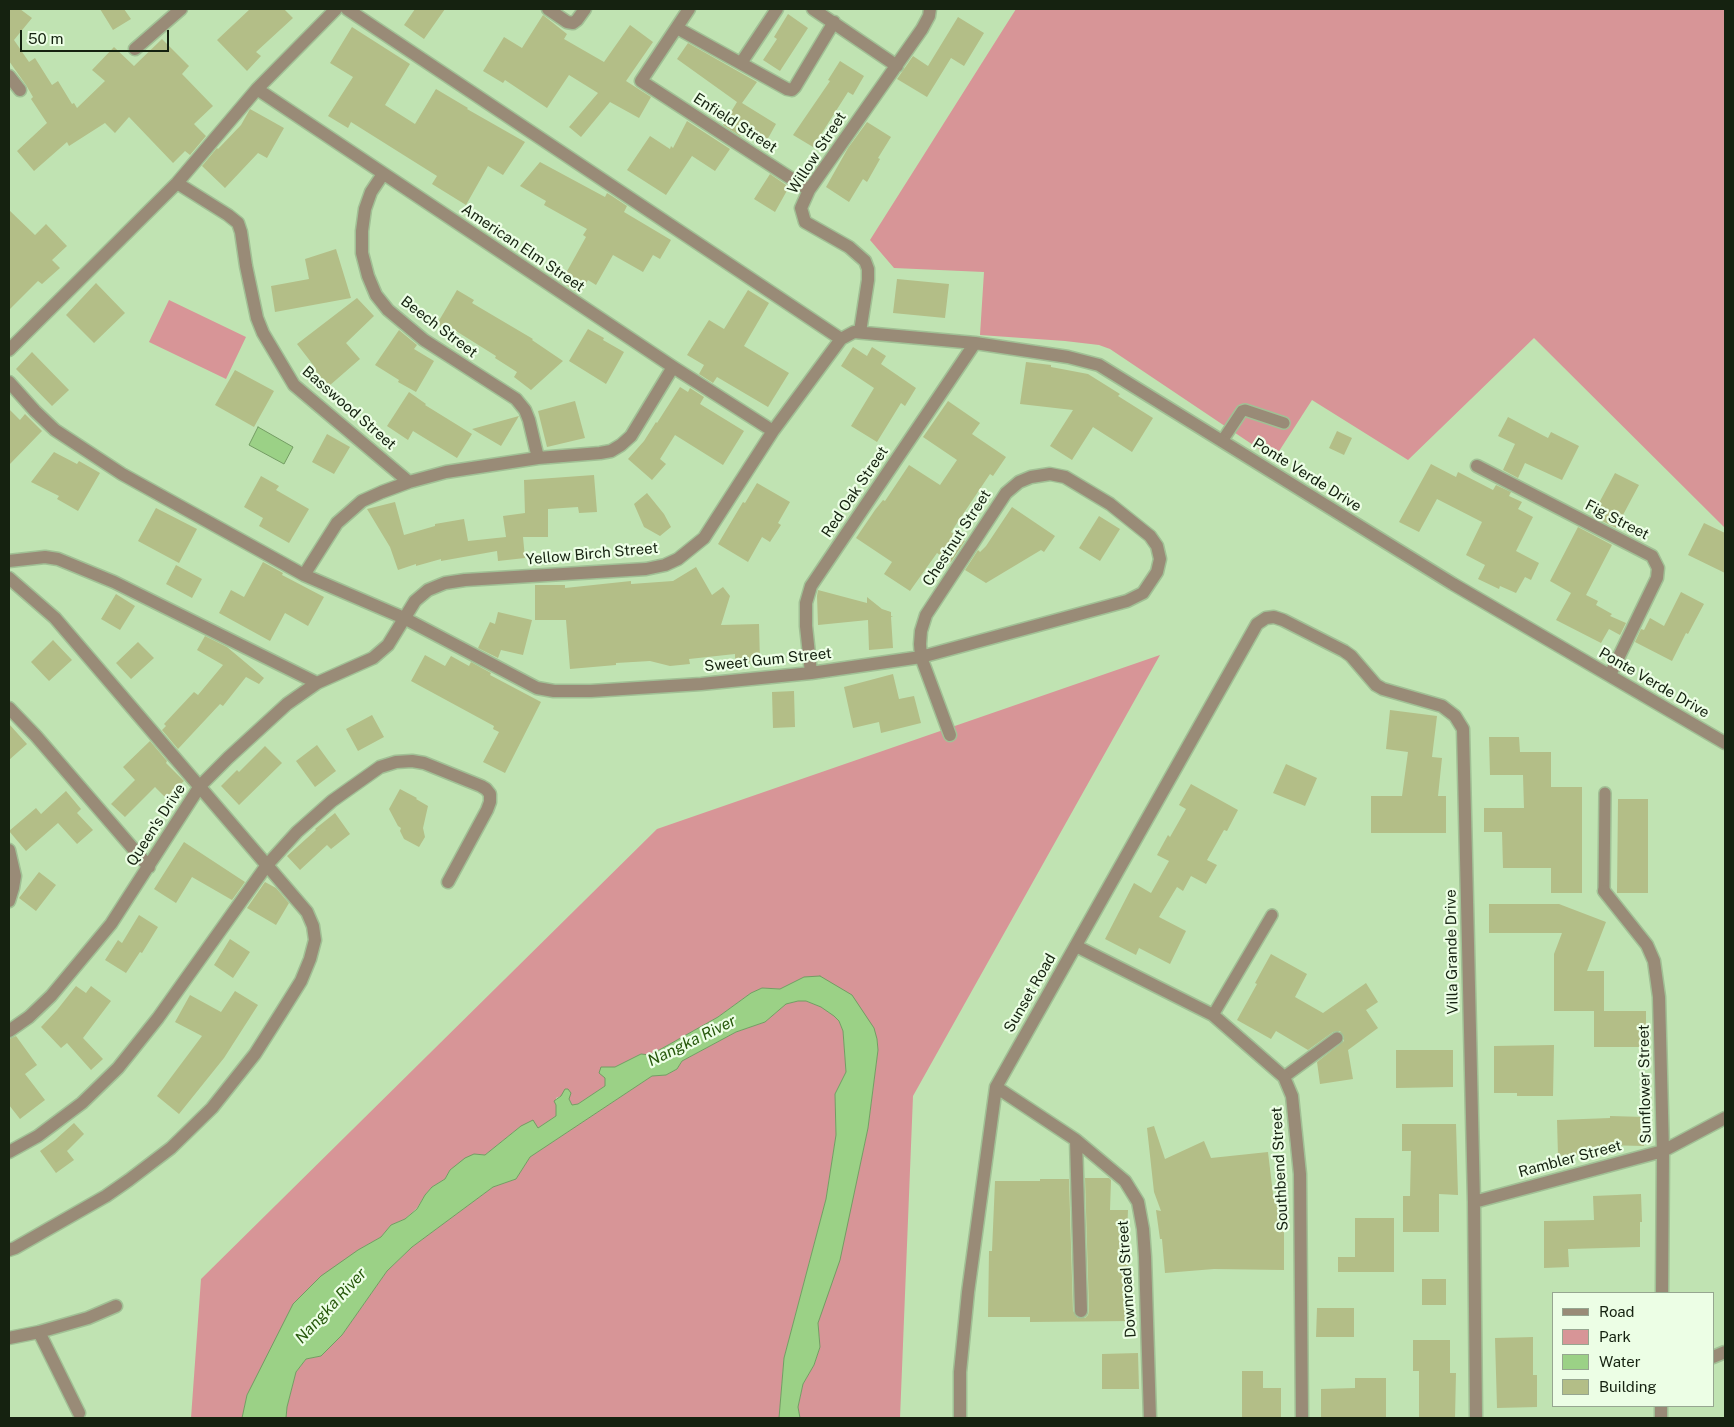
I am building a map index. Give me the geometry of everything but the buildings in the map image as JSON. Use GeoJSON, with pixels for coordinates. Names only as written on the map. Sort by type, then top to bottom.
{"type":"FeatureCollection","features":[{"type":"Feature","properties":{"kind":"street"},"geometry":{"type":"LineString","coordinates":[[136,49],[181,9]]}},
{"type":"Feature","properties":{"kind":"street"},"geometry":{"type":"LineString","coordinates":[[9,350],[177,183],[257,89],[336,9]]}},
{"type":"Feature","properties":{"kind":"street"},"geometry":{"type":"LineString","coordinates":[[347,9],[841,339]]}},
{"type":"Feature","properties":{"kind":"street"},"geometry":{"type":"LineString","coordinates":[[548,9],[567,22],[573,23],[578,20],[585,9]]}},
{"type":"Feature","properties":{"kind":"street"},"geometry":{"type":"LineString","coordinates":[[689,9],[677,28],[792,90],[834,22]]}},
{"type":"Feature","properties":{"kind":"street"},"geometry":{"type":"LineString","coordinates":[[741,64],[777,9]]}},
{"type":"Feature","properties":{"kind":"street"},"geometry":{"type":"LineString","coordinates":[[813,9],[897,66]]}},
{"type":"Feature","properties":{"kind":"street","name":"Willow Street"},"geometry":{"type":"LineString","coordinates":[[860,332],[868,280],[868,269],[865,260],[849,247],[805,222],[801,208],[809,190],[926,22],[930,9]]}},
{"type":"Feature","properties":{"kind":"street","name":"Enfield Street"},"geometry":{"type":"LineString","coordinates":[[677,28],[642,76],[641,81],[809,190]]}},
{"type":"Feature","properties":{"kind":"street"},"geometry":{"type":"LineString","coordinates":[[9,76],[20,90]]}},
{"type":"Feature","properties":{"kind":"street","name":"American Elm Street"},"geometry":{"type":"LineString","coordinates":[[257,89],[673,367],[774,431]]}},
{"type":"Feature","properties":{"kind":"street","name":"Beech Street"},"geometry":{"type":"LineString","coordinates":[[383,174],[372,192],[365,209],[362,231],[362,253],[368,276],[376,295],[388,310],[419,336],[516,399],[529,420],[538,458]]}},
{"type":"Feature","properties":{"kind":"street","name":"Basswood Street"},"geometry":{"type":"LineString","coordinates":[[177,183],[238,223],[257,318],[263,333],[294,385],[409,482]]}},
{"type":"Feature","properties":{"kind":"street","name":"Ponte Verde Drive"},"geometry":{"type":"LineString","coordinates":[[841,339],[854,332],[860,332],[976,343],[1068,357],[1099,365],[1453,584],[1725,743]]}},
{"type":"Feature","properties":{"kind":"street","name":"Yellow Birch Street"},"geometry":{"type":"LineString","coordinates":[[358,665],[373,658],[388,645],[415,601],[428,590],[445,583],[465,580],[646,569],[665,565],[678,559],[704,538],[774,431],[841,339]]}},
{"type":"Feature","properties":{"kind":"street","name":"Red Oak Street"},"geometry":{"type":"LineString","coordinates":[[811,673],[806,618],[806,603],[811,586],[976,343]]}},
{"type":"Feature","properties":{"kind":"street"},"geometry":{"type":"LineString","coordinates":[[304,575],[337,523],[362,501],[409,482],[446,472],[538,458],[600,453],[611,451],[622,445],[631,436],[673,367]]}},
{"type":"Feature","properties":{"kind":"street","name":"Sweet Gum Street"},"geometry":{"type":"LineString","coordinates":[[9,382],[55,430],[122,474],[304,575],[404,618],[537,688],[554,691],[592,691],[701,684],[811,673],[921,657],[1127,601],[1142,593]]}},
{"type":"Feature","properties":{"kind":"street","name":"Fig Street"},"geometry":{"type":"LineString","coordinates":[[1477,466],[1652,556],[1658,568],[1657,578],[1610,675]]}},
{"type":"Feature","properties":{"kind":"street","name":"Chestnut Street"},"geometry":{"type":"LineString","coordinates":[[950,735],[921,657],[921,631],[926,615],[1000,500],[1019,482],[1030,476],[1050,474],[1065,477],[1110,504],[1150,536],[1158,546],[1160,559],[1157,572],[1142,593]]}},
{"type":"Feature","properties":{"kind":"street"},"geometry":{"type":"LineString","coordinates":[[9,561],[45,557],[58,559],[114,582],[317,683]]}},
{"type":"Feature","properties":{"kind":"street"},"geometry":{"type":"LineString","coordinates":[[9,578],[55,618],[307,912],[313,926],[315,940],[301,981],[265,1038],[212,1108],[171,1148],[129,1180],[106,1196],[9,1250]]}},
{"type":"Feature","properties":{"kind":"street","name":"Villa Grande Drive"},"geometry":{"type":"LineString","coordinates":[[1257,624],[1266,618],[1274,617],[1309,633],[1351,656],[1376,685],[1383,689],[1442,706],[1455,716],[1463,729],[1474,1202],[1476,1418]]}},
{"type":"Feature","properties":{"kind":"street","name":"Sunset Road"},"geometry":{"type":"LineString","coordinates":[[960,1418],[960,1372],[968,1292],[996,1087],[1041,1004],[1076,946],[1257,624]]}},
{"type":"Feature","properties":{"kind":"street","name":"Queen's Drive"},"geometry":{"type":"LineString","coordinates":[[9,1031],[29,1017],[51,996],[111,924],[200,786],[287,704],[317,683],[358,665]]}},
{"type":"Feature","properties":{"kind":"street"},"geometry":{"type":"LineString","coordinates":[[9,708],[36,736],[149,867]]}},
{"type":"Feature","properties":{"kind":"street"},"geometry":{"type":"LineString","coordinates":[[9,1152],[38,1136],[82,1104],[118,1068],[158,1018],[267,865],[297,832],[363,777],[380,767],[396,762],[412,761],[439,768],[486,789],[490,794],[490,802],[448,882]]}},
{"type":"Feature","properties":{"kind":"street"},"geometry":{"type":"LineString","coordinates":[[9,850],[15,876],[9,901]]}},
{"type":"Feature","properties":{"kind":"street","name":"Sunflower Street"},"geometry":{"type":"LineString","coordinates":[[1604,891],[1647,945],[1654,961],[1659,997],[1663,1151],[1662,1292]]}},
{"type":"Feature","properties":{"kind":"street","name":"Southbend Street"},"geometry":{"type":"LineString","coordinates":[[1076,946],[1213,1015],[1284,1077],[1292,1096],[1300,1174],[1302,1418]]}},
{"type":"Feature","properties":{"kind":"street","name":"Downroad Street"},"geometry":{"type":"LineString","coordinates":[[996,1087],[1076,1140],[1125,1181],[1138,1202],[1143,1229],[1145,1257],[1150,1418]]}},
{"type":"Feature","properties":{"kind":"street","name":"Rambler Street"},"geometry":{"type":"LineString","coordinates":[[1474,1202],[1663,1151],[1725,1118]]}},
{"type":"Feature","properties":{"kind":"street"},"geometry":{"type":"LineString","coordinates":[[1076,1140],[1080,1311]]}},
{"type":"Feature","properties":{"kind":"street"},"geometry":{"type":"LineString","coordinates":[[9,1338],[39,1332],[88,1318],[116,1306]]}},
{"type":"Feature","properties":{"kind":"street"},"geometry":{"type":"LineString","coordinates":[[39,1332],[79,1413]]}},
{"type":"Feature","properties":{"kind":"lane"},"geometry":{"type":"LineString","coordinates":[[1222,441],[1242,411],[1245,410],[1284,424]]}},
{"type":"Feature","properties":{"kind":"lane"},"geometry":{"type":"LineString","coordinates":[[1604,891],[1605,793]]}},
{"type":"Feature","properties":{"kind":"lane"},"geometry":{"type":"LineString","coordinates":[[1213,1015],[1272,915]]}},
{"type":"Feature","properties":{"kind":"lane"},"geometry":{"type":"LineString","coordinates":[[1284,1077],[1337,1038]]}},
{"type":"Feature","properties":{"kind":"green space"},"geometry":{"type":"Polygon","coordinates":[[[1016,9],[1725,9],[1725,528],[1534,338],[1408,460],[1312,400],[1274,459],[1110,349],[1099,345],[1065,341],[980,335],[984,272],[894,268],[870,240],[1016,9]]]}},
{"type":"Feature","properties":{"kind":"green space"},"geometry":{"type":"Polygon","coordinates":[[[169,300],[246,337],[226,379],[149,342],[169,300]]]}},
{"type":"Feature","properties":{"kind":"green space"},"geometry":{"type":"Polygon","coordinates":[[[1160,655],[913,1096],[900,1418],[800,1418],[798,1407],[803,1384],[814,1365],[820,1347],[818,1323],[854,1193],[868,1128],[878,1050],[877,1039],[804,977],[780,989],[762,988],[751,993],[718,1017],[650,1055],[641,1054],[615,1067],[607,1068],[605,1086],[578,1104],[572,1105],[569,1099],[561,1096],[556,1098],[556,1116],[538,1128],[521,1126],[485,1155],[474,1154],[450,1170],[445,1179],[432,1187],[417,1208],[405,1219],[391,1225],[381,1237],[358,1250],[247,1395],[242,1418],[191,1418],[201,1279],[657,829],[1160,655]]]}},
{"type":"Feature","properties":{"kind":"green space"},"geometry":{"type":"Polygon","coordinates":[[[806,1001],[821,1007],[839,1021],[843,1031],[846,1072],[835,1094],[836,1135],[826,1199],[784,1358],[779,1418],[286,1418],[296,1372],[306,1359],[321,1356],[342,1335],[387,1271],[412,1247],[493,1187],[516,1179],[530,1157],[652,1076],[666,1075],[677,1069],[682,1061],[736,1032],[765,1022],[786,1004],[806,1001]]]}},
{"type":"Feature","properties":{"kind":"water"},"geometry":{"type":"Polygon","coordinates":[[[258,427],[293,447],[284,464],[249,445],[258,427]]]}},
{"type":"Feature","properties":{"kind":"water","name":"Nangka River"},"geometry":{"type":"Polygon","coordinates":[[[820,976],[852,995],[874,1028],[878,1050],[868,1128],[840,1260],[818,1323],[820,1347],[814,1365],[803,1384],[798,1407],[800,1418],[779,1418],[784,1358],[826,1199],[836,1135],[835,1094],[846,1072],[843,1031],[839,1021],[821,1007],[806,1001],[786,1004],[765,1022],[736,1032],[682,1061],[677,1069],[666,1075],[652,1076],[530,1157],[516,1179],[493,1187],[412,1247],[387,1271],[342,1335],[321,1356],[306,1359],[296,1372],[286,1418],[242,1418],[247,1395],[293,1304],[321,1276],[358,1250],[381,1237],[391,1225],[405,1219],[417,1209],[432,1187],[445,1179],[450,1170],[465,1158],[474,1154],[485,1155],[521,1126],[533,1120],[538,1128],[556,1116],[554,1101],[561,1096],[565,1089],[568,1089],[571,1093],[569,1099],[572,1105],[578,1104],[605,1086],[605,1078],[599,1073],[601,1067],[615,1067],[641,1054],[650,1055],[718,1017],[751,993],[762,988],[780,989],[804,977],[820,976]]]}}]}
